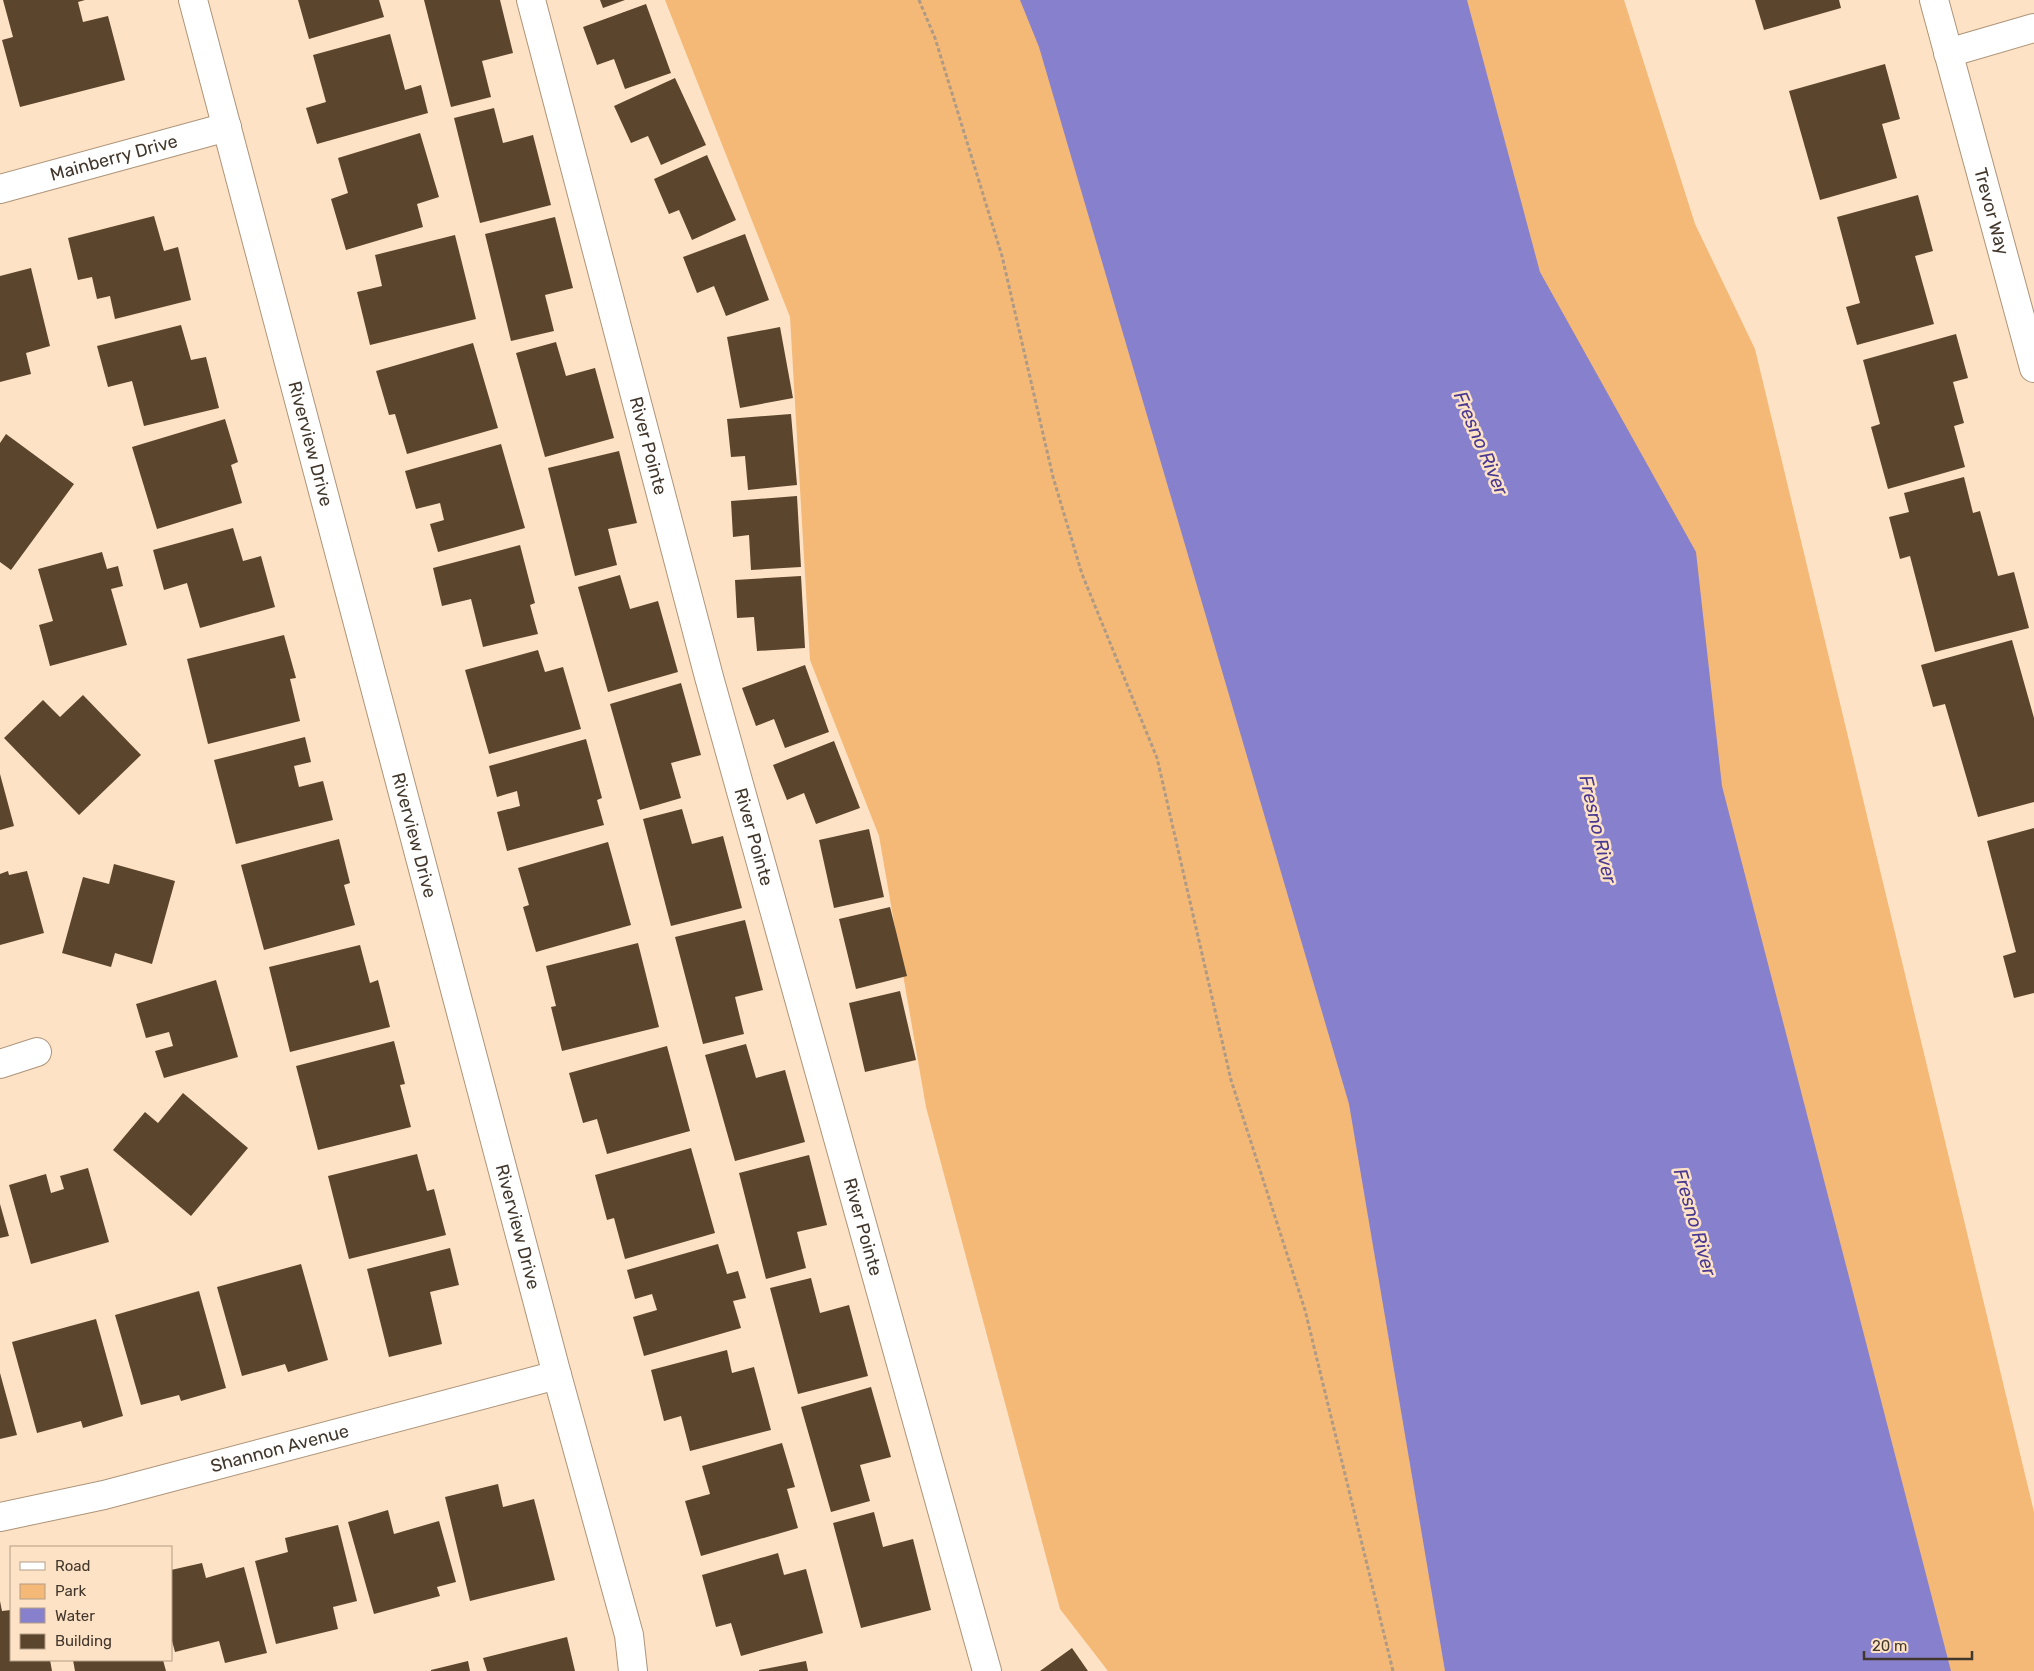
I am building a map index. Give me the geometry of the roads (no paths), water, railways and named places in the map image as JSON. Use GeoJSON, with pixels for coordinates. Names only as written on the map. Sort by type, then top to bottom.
{"type":"FeatureCollection","features":[{"type":"Feature","properties":{"kind":"street","name":"Riverview Drive"},"geometry":{"type":"LineString","coordinates":[[193,0],[557,1375],[628,1635],[633,1671]]}},
{"type":"Feature","properties":{"kind":"street","name":"River Pointe"},"geometry":{"type":"LineString","coordinates":[[531,0],[709,677],[987,1671]]}},
{"type":"Feature","properties":{"kind":"street","name":"Trevor Way"},"geometry":{"type":"LineString","coordinates":[[1934,0],[2034,368]]}},
{"type":"Feature","properties":{"kind":"street"},"geometry":{"type":"LineString","coordinates":[[1948,53],[2034,28]]}},
{"type":"Feature","properties":{"kind":"street","name":"Mainberry Drive"},"geometry":{"type":"LineString","coordinates":[[0,189],[227,126]]}},
{"type":"Feature","properties":{"kind":"street"},"geometry":{"type":"LineString","coordinates":[[0,1064],[37,1052]]}},
{"type":"Feature","properties":{"kind":"street","name":"Shannon Avenue"},"geometry":{"type":"LineString","coordinates":[[0,1517],[104,1495],[557,1375]]}},
{"type":"Feature","properties":{"kind":"water","name":"Fresno River"},"geometry":{"type":"Polygon","coordinates":[[[1020,0],[1467,0],[1540,272],[1696,552],[1722,786],[1951,1671],[1445,1671],[1349,1104],[1039,47],[1020,0]]]}}]}
